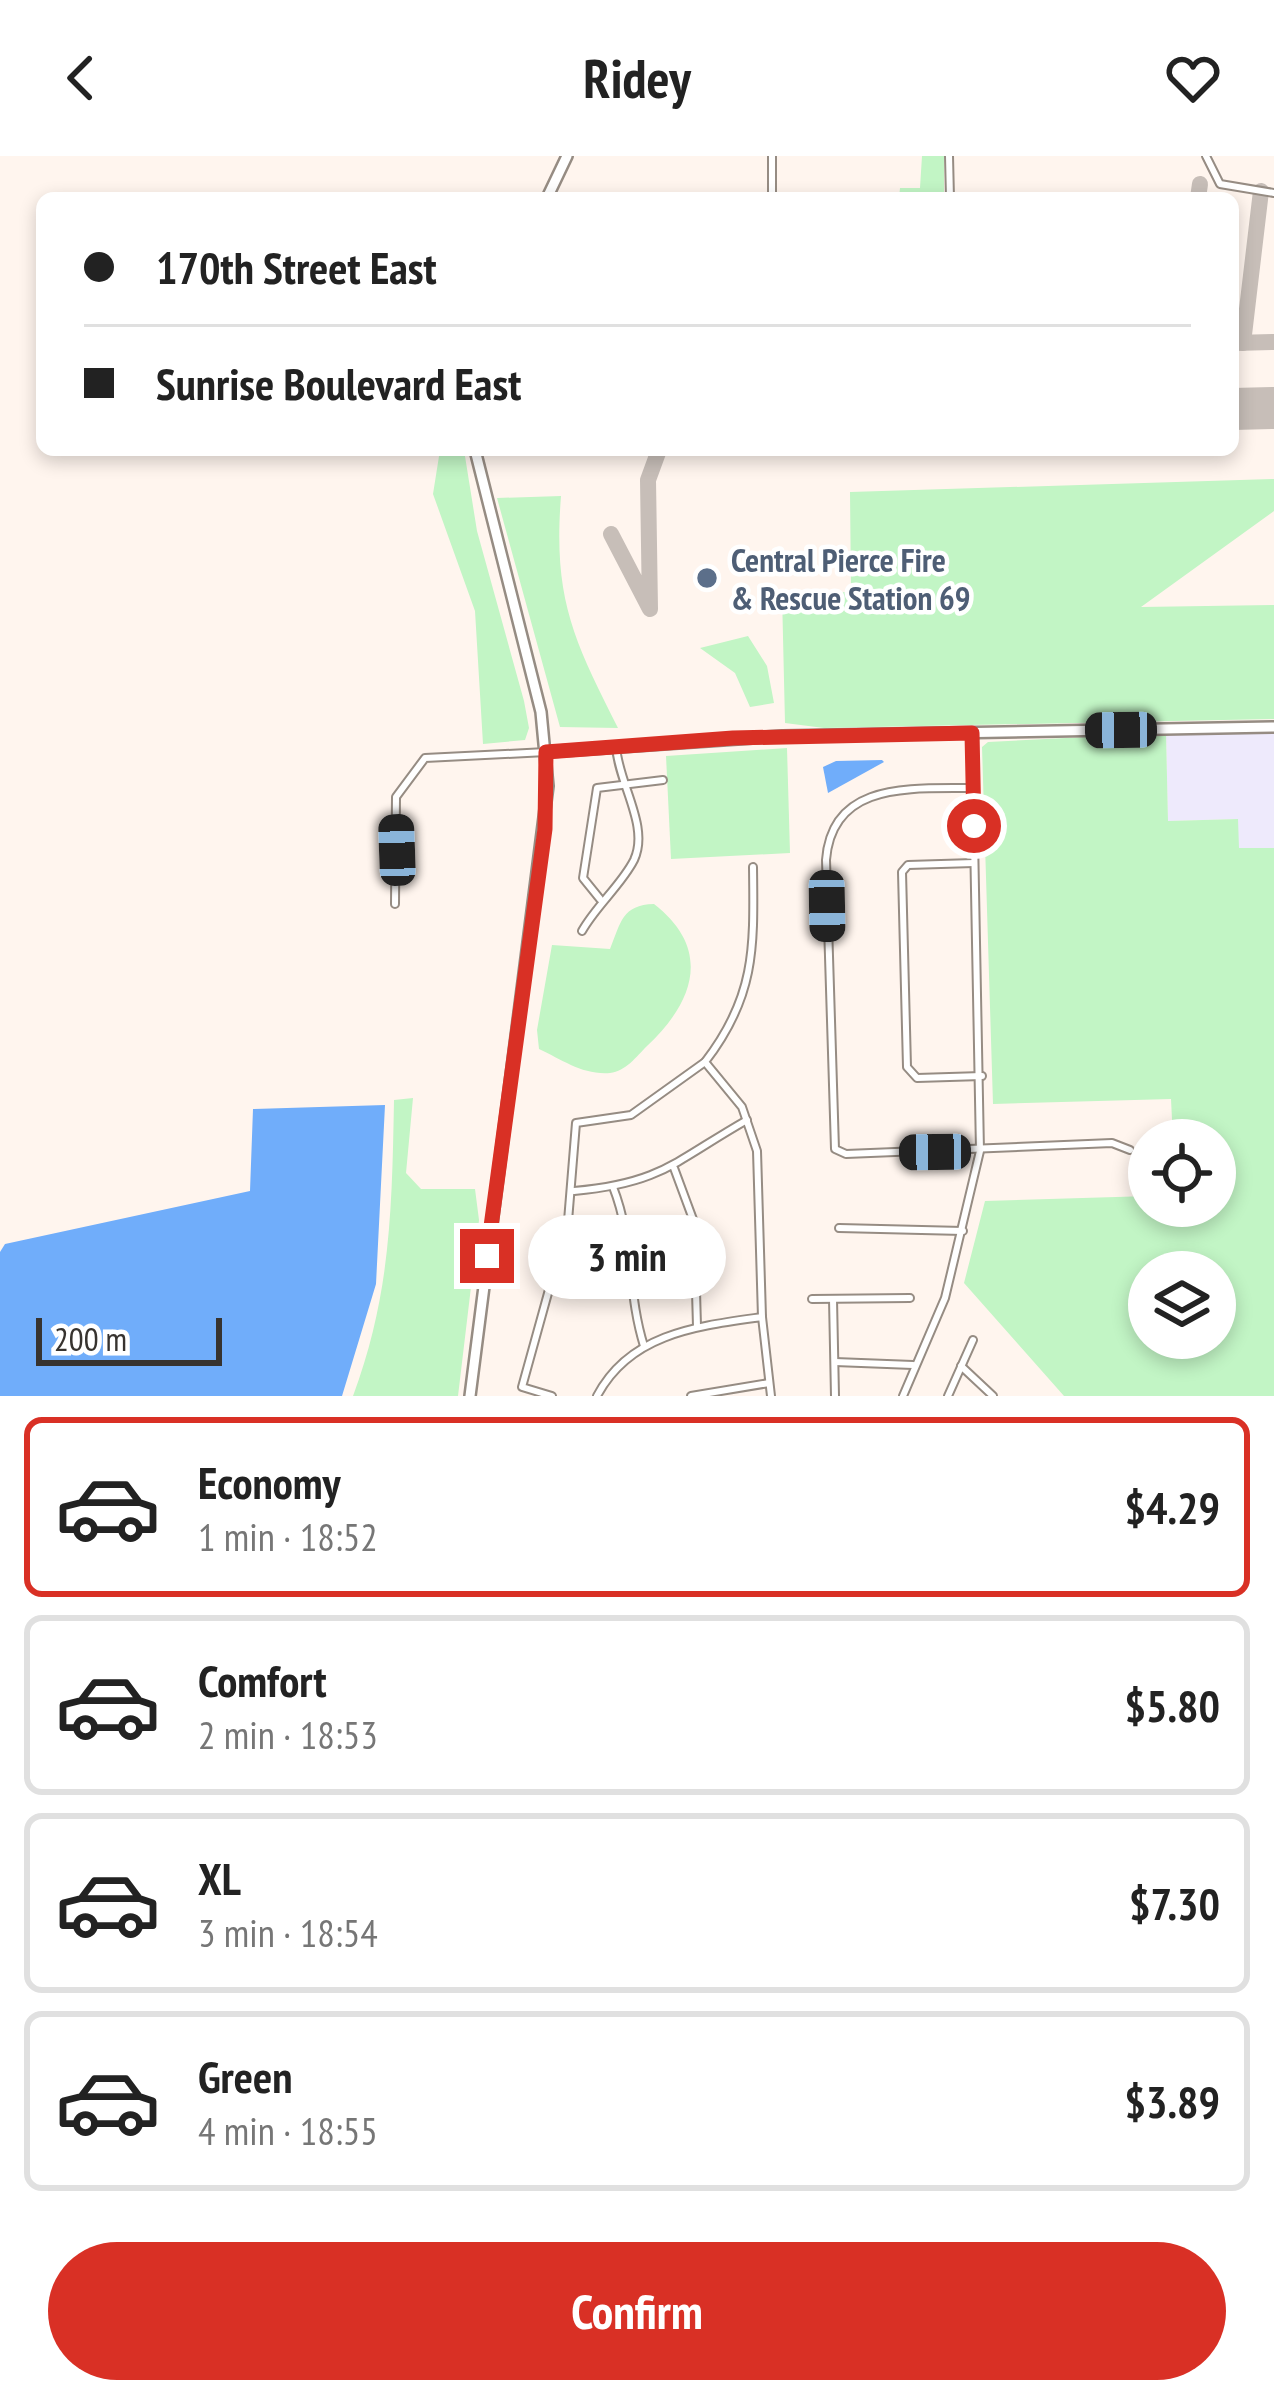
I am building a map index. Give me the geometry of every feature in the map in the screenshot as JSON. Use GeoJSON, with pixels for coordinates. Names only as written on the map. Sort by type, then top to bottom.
{"type":"FeatureCollection","features":[{"type":"Feature","properties":{"kind":"main road"},"geometry":{"type":"LineString","coordinates":[[550,192],[567,156]]}},
{"type":"Feature","properties":{"kind":"main road"},"geometry":{"type":"LineString","coordinates":[[470,1396],[545,829],[546,752],[531,668],[485,508],[476,456]]}},
{"type":"Feature","properties":{"kind":"main road"},"geometry":{"type":"LineString","coordinates":[[546,752],[972,733],[1274,727]]}},
{"type":"Feature","properties":{"kind":"street"},"geometry":{"type":"LineString","coordinates":[[772,156],[772,192]]}},
{"type":"Feature","properties":{"kind":"street"},"geometry":{"type":"LineString","coordinates":[[949,156],[950,192]]}},
{"type":"Feature","properties":{"kind":"street"},"geometry":{"type":"LineString","coordinates":[[1206,156],[1220,184],[1274,193]]}},
{"type":"Feature","properties":{"kind":"street"},"geometry":{"type":"LineString","coordinates":[[903,1396],[945,1298],[980,1151],[972,733]]}},
{"type":"Feature","properties":{"kind":"street"},"geometry":{"type":"LineString","coordinates":[[582,931],[600,899],[628,869],[638,846],[616,746]]}},
{"type":"Feature","properties":{"kind":"street"},"geometry":{"type":"LineString","coordinates":[[395,904],[396,796],[425,758],[546,752]]}},
{"type":"Feature","properties":{"kind":"street"},"geometry":{"type":"LineString","coordinates":[[600,899],[583,878],[597,788],[663,780]]}},
{"type":"Feature","properties":{"kind":"street"},"geometry":{"type":"LineString","coordinates":[[973,788],[877,793],[845,812],[828,842],[836,1151],[980,1151],[1093,1143],[1128,1150]]}},
{"type":"Feature","properties":{"kind":"street"},"geometry":{"type":"LineString","coordinates":[[974,863],[904,867],[910,1075],[982,1076]]}},
{"type":"Feature","properties":{"kind":"street"},"geometry":{"type":"LineString","coordinates":[[552,1396],[522,1388],[574,1191],[576,1123],[631,1114],[705,1062],[743,1001],[752,960],[753,867]]}},
{"type":"Feature","properties":{"kind":"street"},"geometry":{"type":"LineString","coordinates":[[705,1062],[747,1120],[759,1168],[762,1317],[771,1396]]}},
{"type":"Feature","properties":{"kind":"street"},"geometry":{"type":"LineString","coordinates":[[574,1191],[613,1187],[674,1168],[747,1120]]}},
{"type":"Feature","properties":{"kind":"street"},"geometry":{"type":"LineString","coordinates":[[674,1168],[694,1222],[697,1326]]}},
{"type":"Feature","properties":{"kind":"street"},"geometry":{"type":"LineString","coordinates":[[613,1187],[630,1235],[633,1305],[644,1346]]}},
{"type":"Feature","properties":{"kind":"street"},"geometry":{"type":"LineString","coordinates":[[839,1228],[963,1232]]}},
{"type":"Feature","properties":{"kind":"street"},"geometry":{"type":"LineString","coordinates":[[812,1299],[910,1298]]}},
{"type":"Feature","properties":{"kind":"street"},"geometry":{"type":"LineString","coordinates":[[833,1299],[836,1396]]}},
{"type":"Feature","properties":{"kind":"street"},"geometry":{"type":"LineString","coordinates":[[596,1396],[644,1346],[697,1326],[762,1317]]}},
{"type":"Feature","properties":{"kind":"street"},"geometry":{"type":"LineString","coordinates":[[948,1396],[974,1340]]}},
{"type":"Feature","properties":{"kind":"street"},"geometry":{"type":"LineString","coordinates":[[835,1362],[913,1365]]}},
{"type":"Feature","properties":{"kind":"street"},"geometry":{"type":"LineString","coordinates":[[960,1365],[993,1396]]}},
{"type":"Feature","properties":{"kind":"street"},"geometry":{"type":"LineString","coordinates":[[691,1396],[769,1383]]}},
{"type":"Feature","properties":{"kind":"shaded area"},"geometry":{"type":"Polygon","coordinates":[[[1274,731],[1274,848],[1238,849],[1237,819],[1168,821],[1166,733],[1274,731]]]}},
{"type":"Feature","properties":{"kind":"green space"},"geometry":{"type":"Polygon","coordinates":[[[922,156],[944,156],[944,192],[900,192],[900,188],[920,188],[922,156]]]}},
{"type":"Feature","properties":{"kind":"green space"},"geometry":{"type":"Polygon","coordinates":[[[439,456],[465,456],[477,531],[524,701],[529,728],[525,740],[483,744],[475,611],[433,494],[439,456]]]}},
{"type":"Feature","properties":{"kind":"green space"},"geometry":{"type":"Polygon","coordinates":[[[1274,479],[1274,511],[1141,607],[1274,605],[1274,719],[824,728],[785,723],[782,594],[851,592],[850,492],[1274,479]]]}},
{"type":"Feature","properties":{"kind":"green space"},"geometry":{"type":"Polygon","coordinates":[[[561,496],[560,563],[570,617],[618,728],[560,727],[497,498],[561,496]]]}},
{"type":"Feature","properties":{"kind":"green space"},"geometry":{"type":"Polygon","coordinates":[[[748,636],[767,666],[774,703],[750,707],[735,673],[700,648],[748,636]]]}},
{"type":"Feature","properties":{"kind":"green space"},"geometry":{"type":"Polygon","coordinates":[[[1166,733],[1168,821],[1238,819],[1239,848],[1274,848],[1274,1396],[1064,1396],[964,1283],[985,1201],[1128,1197],[1128,1227],[1236,1227],[1236,1119],[1172,1119],[1171,1099],[993,1104],[982,747],[988,742],[1166,733]]]}},
{"type":"Feature","properties":{"kind":"green space"},"geometry":{"type":"Polygon","coordinates":[[[787,748],[790,853],[671,859],[666,756],[787,748]]]}},
{"type":"Feature","properties":{"kind":"green space"},"geometry":{"type":"Polygon","coordinates":[[[654,904],[672,921],[690,957],[686,993],[663,1029],[630,1063],[610,1073],[582,1069],[539,1049],[537,1030],[552,945],[610,949],[629,912],[654,904]]]}},
{"type":"Feature","properties":{"kind":"green space"},"geometry":{"type":"Polygon","coordinates":[[[413,1098],[406,1173],[421,1189],[475,1189],[479,1220],[458,1396],[353,1396],[382,1286],[394,1100],[413,1098]]]}},
{"type":"Feature","properties":{"kind":"water"},"geometry":{"type":"Polygon","coordinates":[[[836,761],[884,762],[828,793],[823,767],[836,761]]]}},
{"type":"Feature","properties":{"kind":"water"},"geometry":{"type":"Polygon","coordinates":[[[385,1105],[376,1284],[342,1396],[0,1396],[0,1252],[5,1244],[250,1191],[253,1109],[385,1105]]]}},
{"type":"Feature","properties":{"kind":"taxiway"},"geometry":{"type":"LineString","coordinates":[[1199,192],[1200,184]]}},
{"type":"Feature","properties":{"kind":"taxiway"},"geometry":{"type":"LineString","coordinates":[[1243,343],[1261,191]]}},
{"type":"Feature","properties":{"kind":"taxiway"},"geometry":{"type":"LineString","coordinates":[[1239,343],[1274,342]]}},
{"type":"Feature","properties":{"kind":"taxiway"},"geometry":{"type":"LineString","coordinates":[[611,534],[650,609],[648,480],[657,456]]}},
{"type":"Feature","properties":{"kind":"runway"},"geometry":{"type":"LineString","coordinates":[[1239,409],[1274,408]]}},
{"type":"Feature","properties":{"kind":"place","name":"Central Pierce Fire & Rescue Station 69"},"geometry":{"type":"Point","coordinates":[707,578]}},
{"type":"Feature","properties":{"kind":"route"},"geometry":{"type":"LineString","coordinates":[[487,1256],[545,829],[546,752],[733,738],[972,733],[974,826]]}}]}
